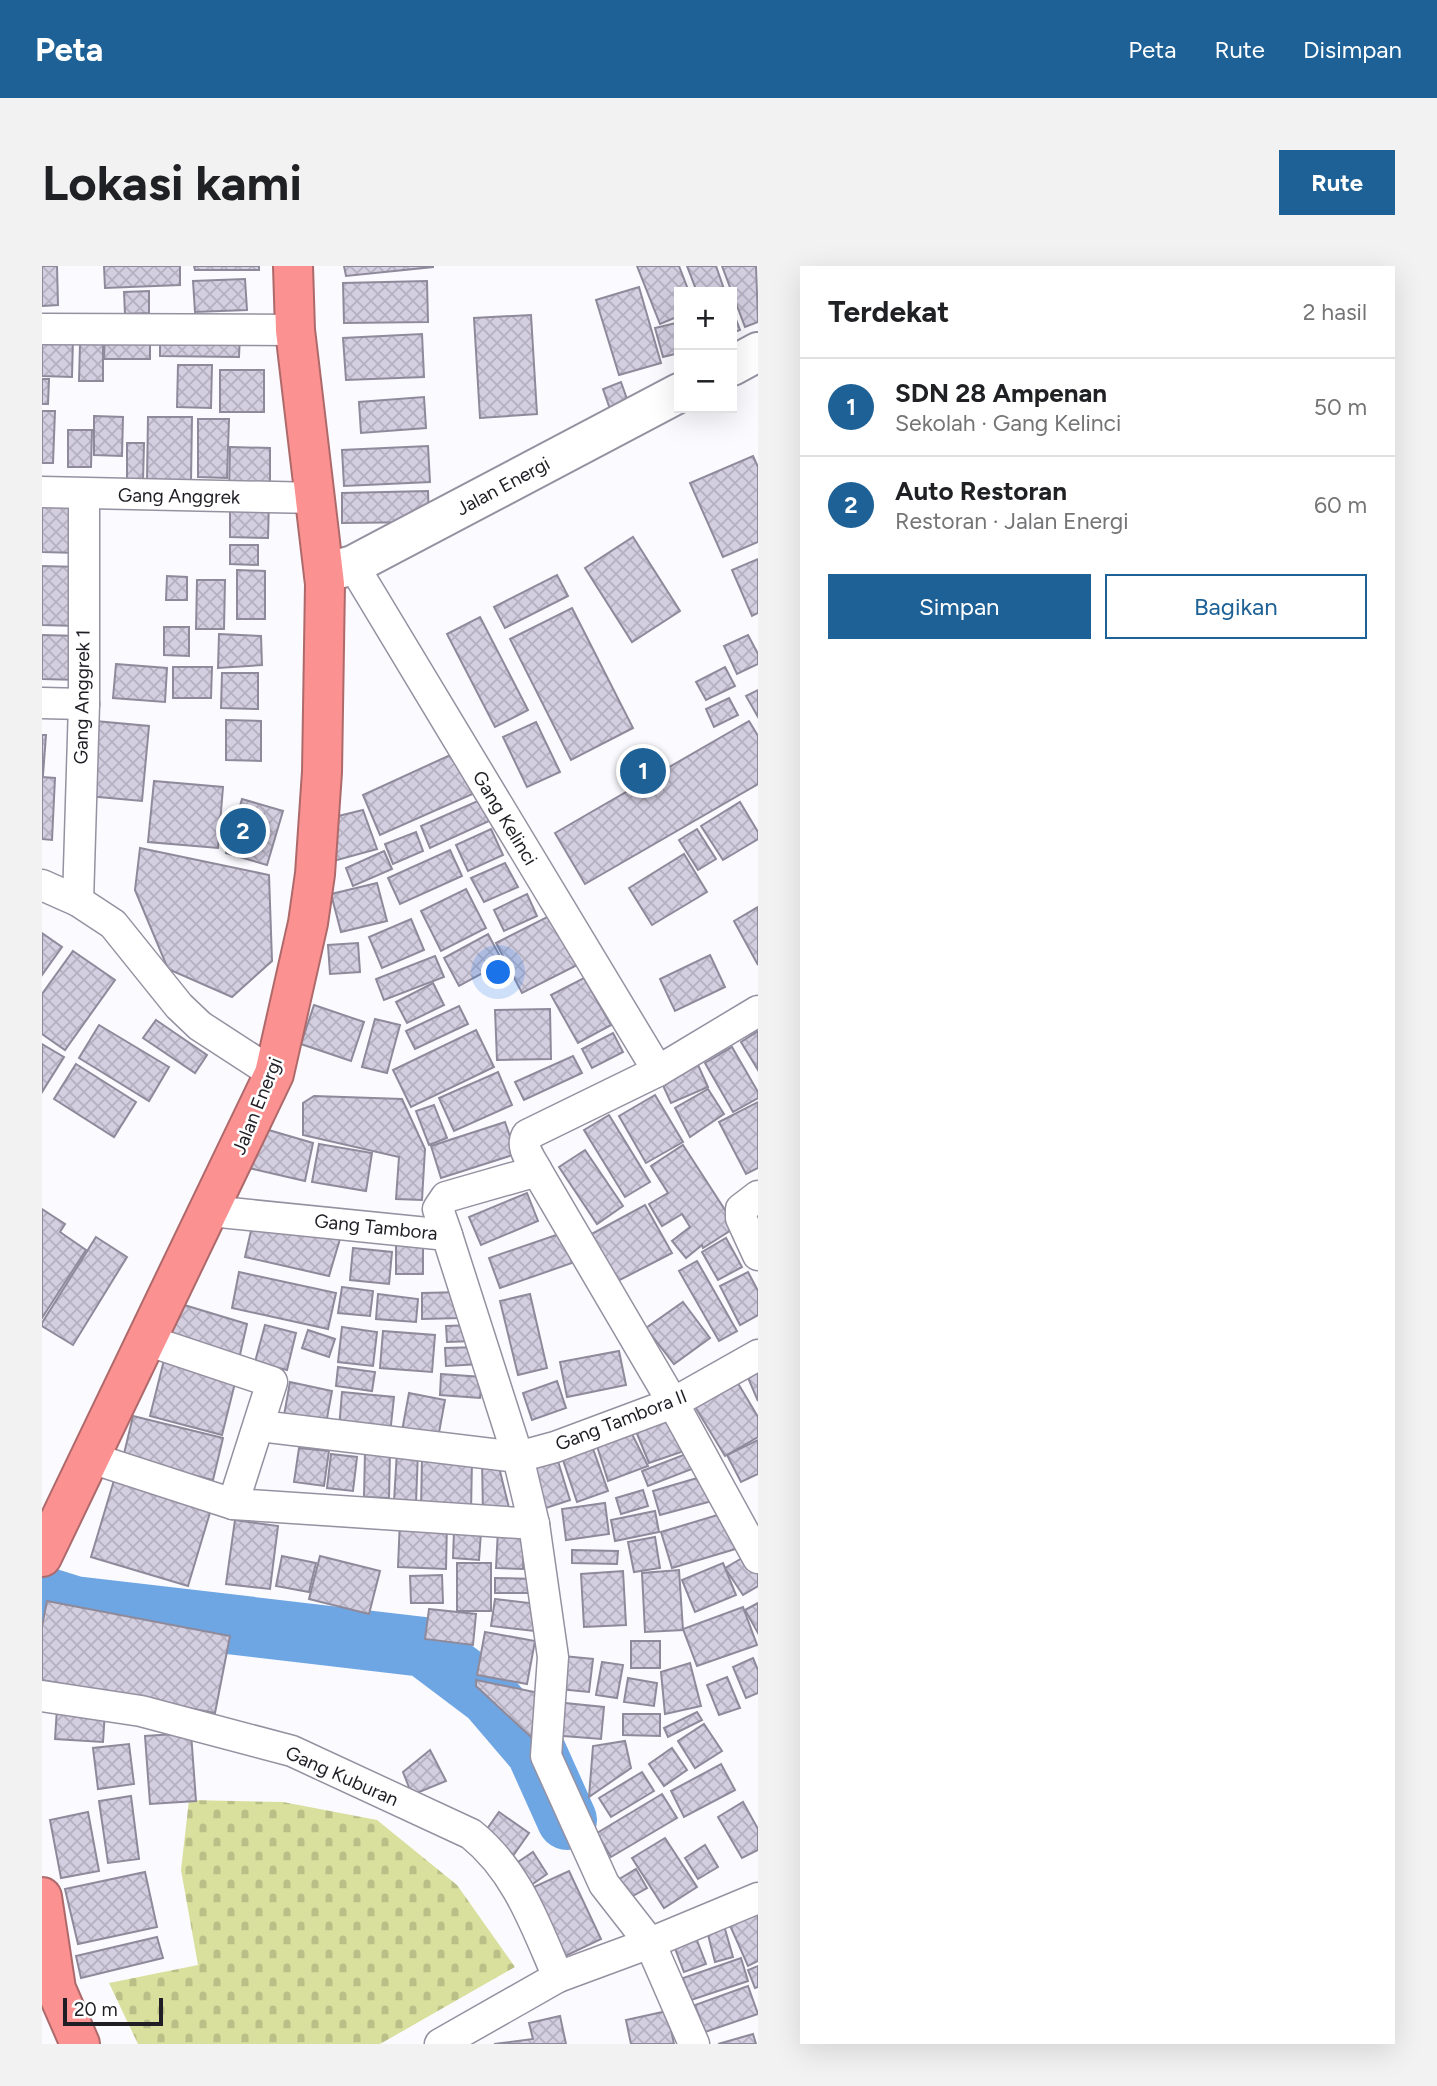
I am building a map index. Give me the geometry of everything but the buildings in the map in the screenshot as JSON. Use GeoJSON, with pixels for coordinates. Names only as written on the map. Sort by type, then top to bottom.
{"type":"FeatureCollection","features":[{"type":"Feature","properties":{"kind":"highway","name":"Jalan Energi"},"geometry":{"type":"LineString","coordinates":[[42,1557],[88,1457],[211,1211],[274,1074],[299,970],[315,874],[338,569],[317,498],[295,330],[293,266]]}},
{"type":"Feature","properties":{"kind":"highway"},"geometry":{"type":"LineString","coordinates":[[42,1897],[49,1990],[80,2044]]}},
{"type":"Feature","properties":{"kind":"street"},"geometry":{"type":"LineString","coordinates":[[42,329],[295,330]]}},
{"type":"Feature","properties":{"kind":"street"},"geometry":{"type":"LineString","coordinates":[[737,363],[758,352]]}},
{"type":"Feature","properties":{"kind":"street","name":"Jalan Energi"},"geometry":{"type":"LineString","coordinates":[[338,569],[674,396]]}},
{"type":"Feature","properties":{"kind":"street","name":"Gang Anggrek"},"geometry":{"type":"LineString","coordinates":[[42,492],[317,498]]}},
{"type":"Feature","properties":{"kind":"street","name":"Gang Anggrek 1"},"geometry":{"type":"LineString","coordinates":[[78,901],[83,704],[83,494]]}},
{"type":"Feature","properties":{"kind":"street","name":"Gang Kelinci"},"geometry":{"type":"LineString","coordinates":[[338,569],[658,1071]]}},
{"type":"Feature","properties":{"kind":"street"},"geometry":{"type":"LineString","coordinates":[[42,703],[83,704]]}},
{"type":"Feature","properties":{"kind":"street"},"geometry":{"type":"LineString","coordinates":[[42,885],[78,901],[113,924],[179,1006],[200,1026],[274,1074]]}},
{"type":"Feature","properties":{"kind":"street"},"geometry":{"type":"LineString","coordinates":[[758,1012],[658,1071],[527,1135],[524,1147],[673,1403],[758,1558]]}},
{"type":"Feature","properties":{"kind":"street","name":"Gang Tambora"},"geometry":{"type":"LineString","coordinates":[[211,1211],[447,1235],[438,1209],[446,1197],[537,1171]]}},
{"type":"Feature","properties":{"kind":"street"},"geometry":{"type":"LineString","coordinates":[[758,1196],[741,1209],[741,1217],[758,1255]]}},
{"type":"Feature","properties":{"kind":"street"},"geometry":{"type":"LineString","coordinates":[[447,1235],[518,1457],[534,1524],[554,1657],[546,1756],[604,1884],[694,2044]]}},
{"type":"Feature","properties":{"kind":"street"},"geometry":{"type":"LineString","coordinates":[[146,1339],[270,1379],[272,1386],[233,1504]]}},
{"type":"Feature","properties":{"kind":"street","name":"Gang Tambora II"},"geometry":{"type":"LineString","coordinates":[[518,1457],[555,1447],[673,1403],[758,1355]]}},
{"type":"Feature","properties":{"kind":"street"},"geometry":{"type":"LineString","coordinates":[[260,1426],[518,1457]]}},
{"type":"Feature","properties":{"kind":"street"},"geometry":{"type":"LineString","coordinates":[[88,1457],[233,1504],[534,1524]]}},
{"type":"Feature","properties":{"kind":"street","name":"Gang Kuburan"},"geometry":{"type":"LineString","coordinates":[[42,1696],[141,1711],[292,1751],[471,1834],[491,1850],[516,1883],[558,1977]]}},
{"type":"Feature","properties":{"kind":"street"},"geometry":{"type":"LineString","coordinates":[[440,2044],[558,1977],[638,1948],[758,1898]]}},
{"type":"Feature","properties":{"kind":"green space"},"geometry":{"type":"Polygon","coordinates":[[[189,1800],[283,1802],[377,1820],[457,1885],[515,1967],[380,2044],[138,2044],[109,1983],[198,1965],[181,1870],[189,1800]]]}},
{"type":"Feature","properties":{"kind":"waterway"},"geometry":{"type":"LineString","coordinates":[[42,1596],[74,1606],[424,1647],[489,1696],[536,1751],[567,1820]]}},
{"type":"Feature","properties":{"kind":"place","name":"SDN 28 Ampenan"},"geometry":{"type":"Point","coordinates":[643,771]}},
{"type":"Feature","properties":{"kind":"place","name":"Auto Restoran"},"geometry":{"type":"Point","coordinates":[243,831]}}]}
